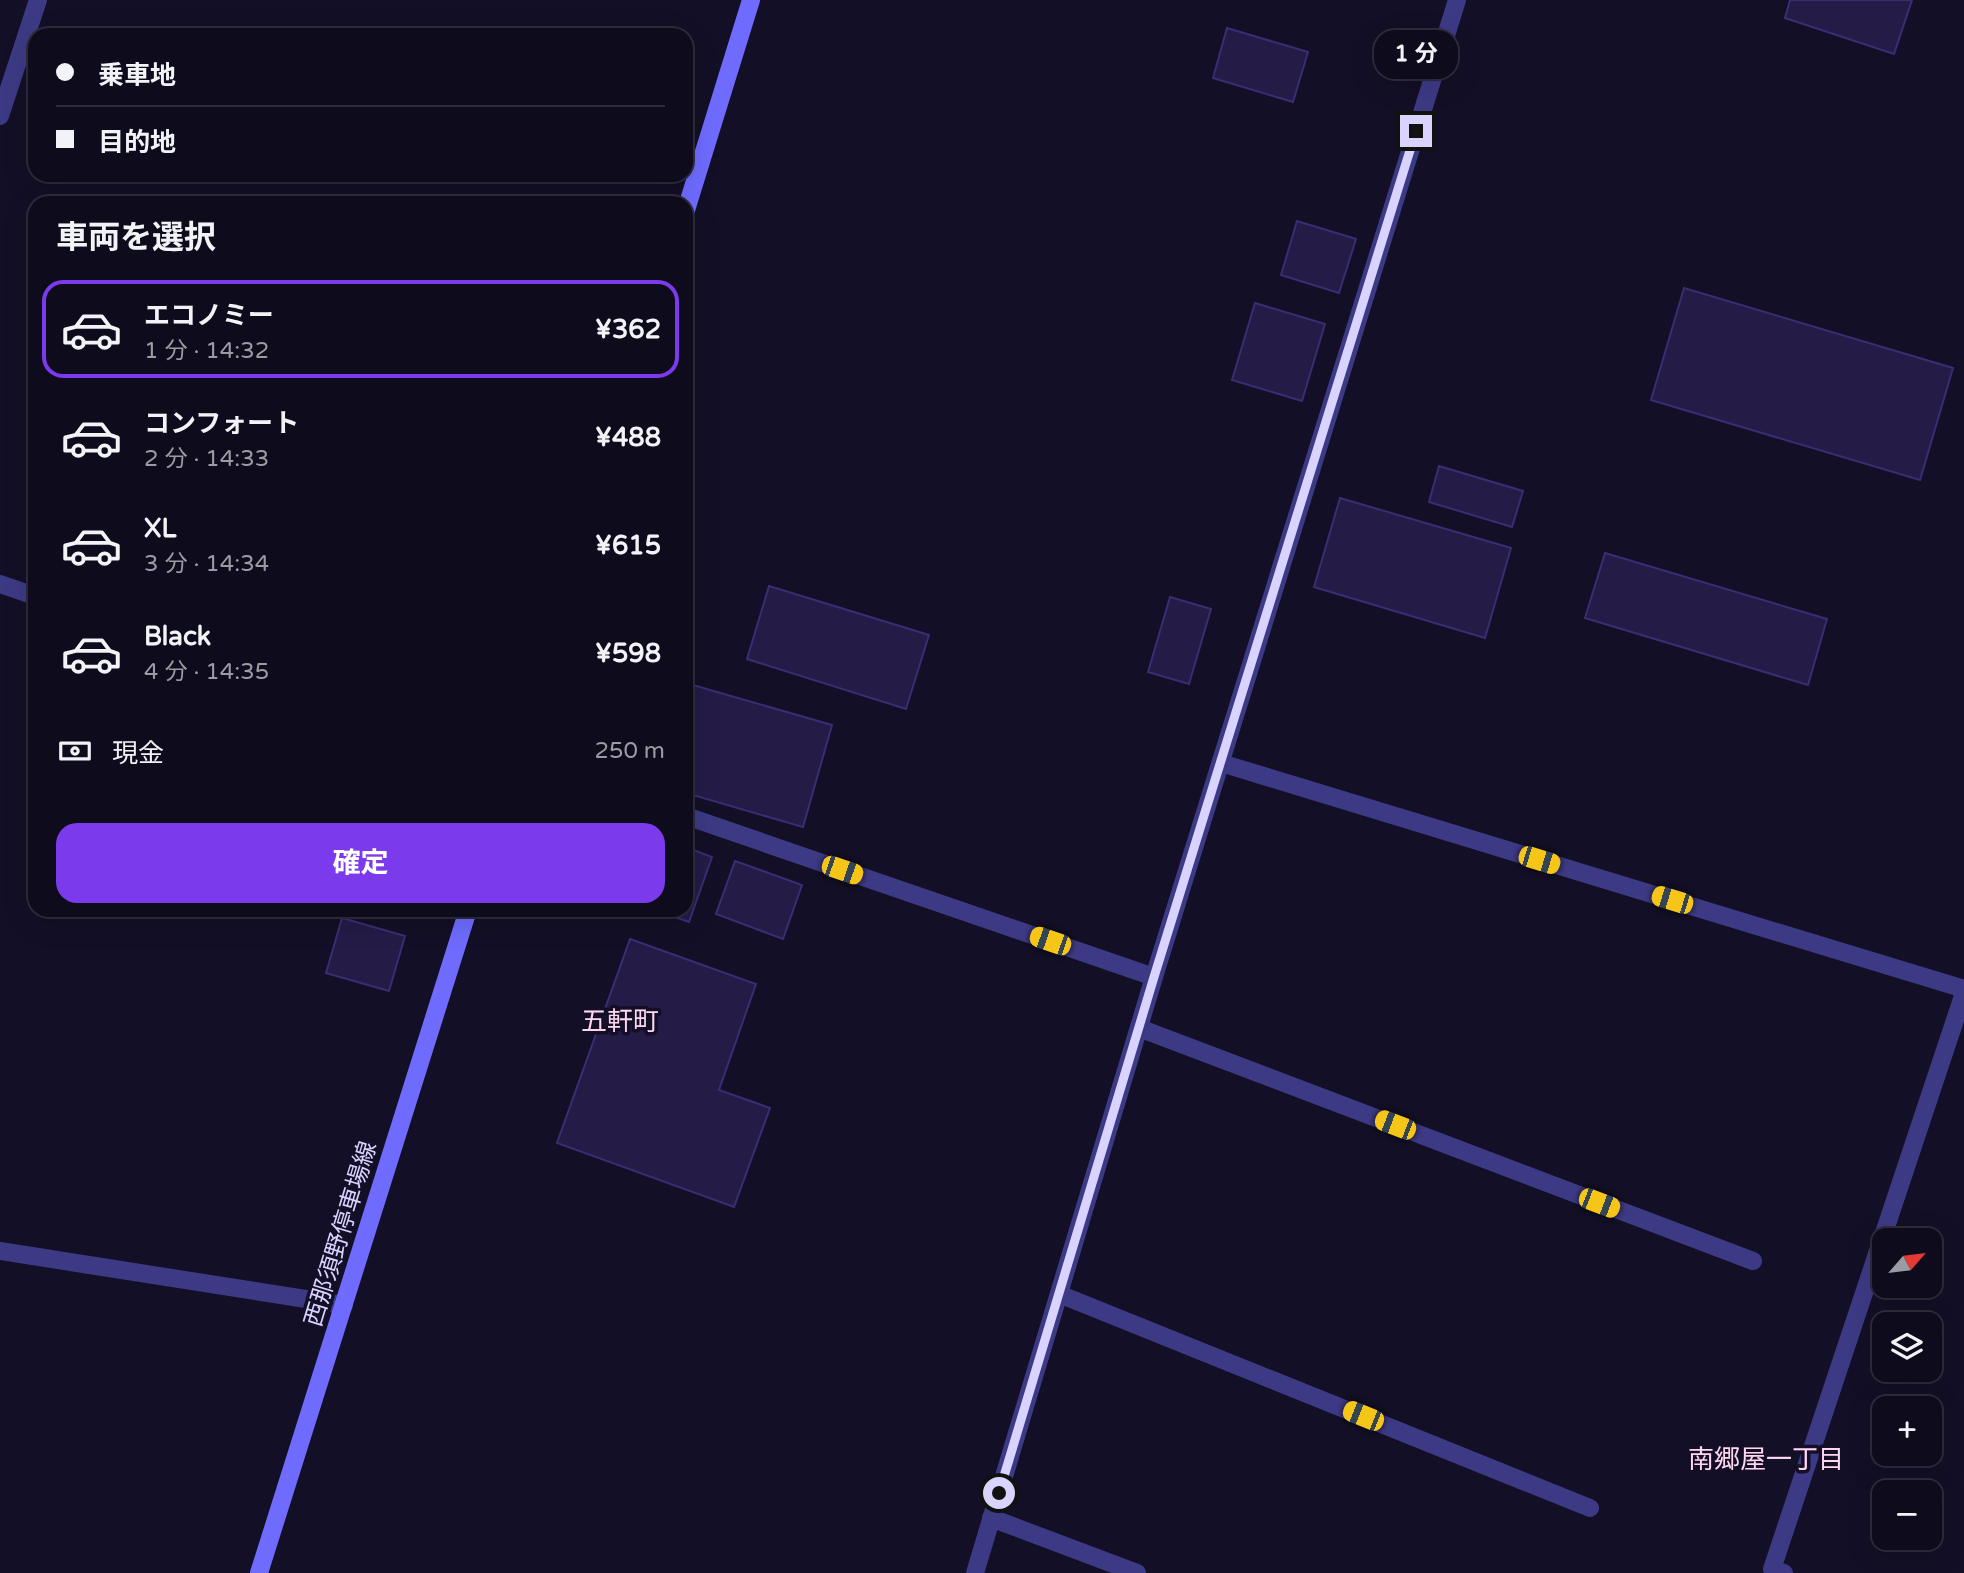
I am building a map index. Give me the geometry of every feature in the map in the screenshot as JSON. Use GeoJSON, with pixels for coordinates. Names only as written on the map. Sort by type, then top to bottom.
{"type":"FeatureCollection","features":[{"type":"Feature","properties":{"kind":"main road"},"geometry":{"type":"LineString","coordinates":[[690,196],[751,0]]}},
{"type":"Feature","properties":{"kind":"main road","name":"西那須野停車場線"},"geometry":{"type":"LineString","coordinates":[[259,1573],[466,917]]}},
{"type":"Feature","properties":{"kind":"street"},"geometry":{"type":"LineString","coordinates":[[29,28],[38,0]]}},
{"type":"Feature","properties":{"kind":"street"},"geometry":{"type":"LineString","coordinates":[[975,1573],[1154,977],[1457,0]]}},
{"type":"Feature","properties":{"kind":"street"},"geometry":{"type":"LineString","coordinates":[[0,116],[28,31]]}},
{"type":"Feature","properties":{"kind":"street"},"geometry":{"type":"LineString","coordinates":[[0,584],[28,594]]}},
{"type":"Feature","properties":{"kind":"street"},"geometry":{"type":"LineString","coordinates":[[1221,763],[1964,991],[1772,1569],[1784,1573]]}},
{"type":"Feature","properties":{"kind":"street"},"geometry":{"type":"LineString","coordinates":[[693,818],[1154,977]]}},
{"type":"Feature","properties":{"kind":"street"},"geometry":{"type":"LineString","coordinates":[[1139,1028],[1753,1261]]}},
{"type":"Feature","properties":{"kind":"street"},"geometry":{"type":"LineString","coordinates":[[0,1251],[344,1306]]}},
{"type":"Feature","properties":{"kind":"street"},"geometry":{"type":"LineString","coordinates":[[1059,1294],[1590,1508]]}},
{"type":"Feature","properties":{"kind":"street"},"geometry":{"type":"LineString","coordinates":[[991,1518],[1138,1573]]}},
{"type":"Feature","properties":{"kind":"building"},"geometry":{"type":"Polygon","coordinates":[[[1790,0],[1912,0],[1894,54],[1785,18],[1790,0]]]}},
{"type":"Feature","properties":{"kind":"building"},"geometry":{"type":"Polygon","coordinates":[[[1227,28],[1308,52],[1293,102],[1213,78],[1227,28]]]}},
{"type":"Feature","properties":{"kind":"building"},"geometry":{"type":"Polygon","coordinates":[[[1297,221],[1356,239],[1339,293],[1281,275],[1297,221]]]}},
{"type":"Feature","properties":{"kind":"building"},"geometry":{"type":"Polygon","coordinates":[[[1684,288],[1953,368],[1920,480],[1651,400],[1684,288]]]}},
{"type":"Feature","properties":{"kind":"building"},"geometry":{"type":"Polygon","coordinates":[[[1255,303],[1325,324],[1302,401],[1232,380],[1255,303]]]}},
{"type":"Feature","properties":{"kind":"building"},"geometry":{"type":"Polygon","coordinates":[[[1439,466],[1523,491],[1512,527],[1429,502],[1439,466]]]}},
{"type":"Feature","properties":{"kind":"building"},"geometry":{"type":"Polygon","coordinates":[[[1340,498],[1511,548],[1485,638],[1314,587],[1340,498]]]}},
{"type":"Feature","properties":{"kind":"building"},"geometry":{"type":"Polygon","coordinates":[[[1605,553],[1827,619],[1808,685],[1585,618],[1605,553]]]}},
{"type":"Feature","properties":{"kind":"building"},"geometry":{"type":"Polygon","coordinates":[[[769,586],[929,635],[906,709],[747,659],[769,586]]]}},
{"type":"Feature","properties":{"kind":"building"},"geometry":{"type":"Polygon","coordinates":[[[1170,597],[1211,609],[1189,684],[1148,672],[1170,597]]]}},
{"type":"Feature","properties":{"kind":"building"},"geometry":{"type":"Polygon","coordinates":[[[693,685],[832,725],[803,827],[693,795],[693,685]]]}},
{"type":"Feature","properties":{"kind":"building"},"geometry":{"type":"Polygon","coordinates":[[[693,850],[712,857],[693,911],[693,850]]]}},
{"type":"Feature","properties":{"kind":"building"},"geometry":{"type":"Polygon","coordinates":[[[735,861],[802,885],[783,939],[716,914],[735,861]]]}},
{"type":"Feature","properties":{"kind":"building"},"geometry":{"type":"Polygon","coordinates":[[[675,917],[691,917],[689,922],[675,917]]]}},
{"type":"Feature","properties":{"kind":"building"},"geometry":{"type":"Polygon","coordinates":[[[342,918],[405,936],[389,991],[326,973],[342,918]]]}},
{"type":"Feature","properties":{"kind":"building"},"geometry":{"type":"Polygon","coordinates":[[[630,939],[756,984],[719,1090],[770,1108],[734,1207],[557,1143],[630,939]]]}},
{"type":"Feature","properties":{"kind":"district","name":"五軒町"},"geometry":{"type":"Point","coordinates":[620,1021]}},
{"type":"Feature","properties":{"kind":"district","name":"南郷屋一丁目"},"geometry":{"type":"Point","coordinates":[1766,1459]}},
{"type":"Feature","properties":{"kind":"route"},"geometry":{"type":"LineString","coordinates":[[999,1493],[1154,977],[1416,131]]}}]}
